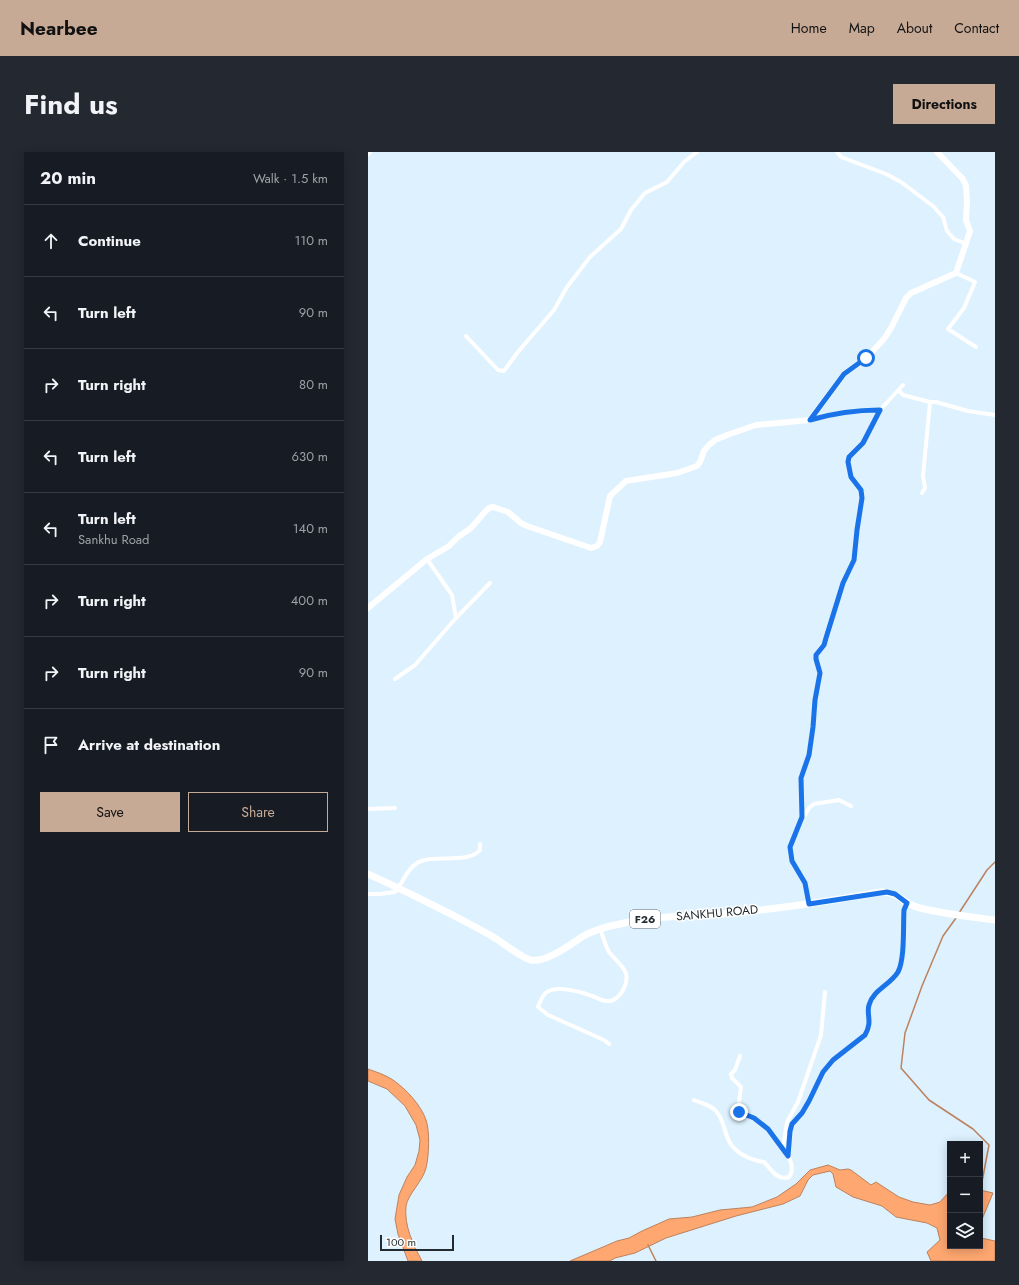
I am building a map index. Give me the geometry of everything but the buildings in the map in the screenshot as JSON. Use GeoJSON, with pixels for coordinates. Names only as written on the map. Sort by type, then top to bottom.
{"type":"FeatureCollection","features":[{"type":"Feature","properties":{"kind":"main road","name":"SANKHU ROAD"},"geometry":{"type":"LineString","coordinates":[[368,874],[481,930],[501,941],[522,956],[530,960],[538,961],[600,929],[642,919],[713,914],[809,904],[887,892],[895,894],[907,903],[919,908],[995,920]]}},
{"type":"Feature","properties":{"kind":"street"},"geometry":{"type":"LineString","coordinates":[[466,336],[498,370],[504,371],[517,352],[554,310],[567,287],[590,257],[621,229],[630,210],[645,193],[667,182],[684,162],[697,152]]}},
{"type":"Feature","properties":{"kind":"street"},"geometry":{"type":"LineString","coordinates":[[837,152],[841,158],[886,174],[901,182],[933,206],[942,217],[947,231],[954,238],[967,244]]}},
{"type":"Feature","properties":{"kind":"street"},"geometry":{"type":"LineString","coordinates":[[810,420],[844,374],[866,358],[884,339],[906,298],[911,293],[956,273],[967,244],[970,231],[966,220],[966,185],[962,178],[937,152]]}},
{"type":"Feature","properties":{"kind":"street"},"geometry":{"type":"LineString","coordinates":[[956,273],[975,282],[964,308],[948,329],[976,347]]}},
{"type":"Feature","properties":{"kind":"street"},"geometry":{"type":"LineString","coordinates":[[809,904],[805,883],[796,870],[790,852],[791,842],[802,817],[801,778],[809,755],[815,700],[820,673],[816,655],[824,645],[843,583],[854,560],[862,498],[861,490],[851,477],[848,462],[849,457],[863,443],[880,410],[903,385]]}},
{"type":"Feature","properties":{"kind":"street"},"geometry":{"type":"LineString","coordinates":[[899,391],[903,395],[930,402],[936,402],[968,411],[995,415]]}},
{"type":"Feature","properties":{"kind":"street"},"geometry":{"type":"LineString","coordinates":[[922,493],[925,488],[923,476],[930,402]]}},
{"type":"Feature","properties":{"kind":"street"},"geometry":{"type":"LineString","coordinates":[[368,608],[427,559],[449,546],[458,537],[472,528],[489,508],[493,507],[508,512],[527,526],[591,548],[597,546],[600,542],[610,496],[626,481],[677,473],[697,466],[704,451],[715,440],[756,425],[810,420],[834,413],[880,410]]}},
{"type":"Feature","properties":{"kind":"street"},"geometry":{"type":"LineString","coordinates":[[427,559],[452,594],[456,618]]}},
{"type":"Feature","properties":{"kind":"street"},"geometry":{"type":"LineString","coordinates":[[395,680],[415,665],[456,618],[490,583]]}},
{"type":"Feature","properties":{"kind":"street"},"geometry":{"type":"LineString","coordinates":[[802,817],[805,816],[810,806],[814,804],[839,800],[850,806]]}},
{"type":"Feature","properties":{"kind":"street"},"geometry":{"type":"LineString","coordinates":[[368,809],[395,808]]}},
{"type":"Feature","properties":{"kind":"street"},"geometry":{"type":"LineString","coordinates":[[368,894],[388,894],[395,892],[411,868],[418,862],[477,854],[480,850],[480,844]]}},
{"type":"Feature","properties":{"kind":"street"},"geometry":{"type":"LineString","coordinates":[[788,1156],[792,1124],[802,1113],[823,1072],[833,1060],[865,1035],[868,1029],[869,1005],[875,994],[887,985],[898,972],[902,959],[904,910],[907,903]]}},
{"type":"Feature","properties":{"kind":"street"},"geometry":{"type":"LineString","coordinates":[[600,929],[609,951],[625,971],[627,978],[624,988],[615,998],[610,1001],[562,989],[548,991],[543,995],[538,1007],[548,1015],[604,1040],[609,1044]]}},
{"type":"Feature","properties":{"kind":"street"},"geometry":{"type":"LineString","coordinates":[[782,1148],[787,1122],[798,1102],[822,1035],[825,992]]}},
{"type":"Feature","properties":{"kind":"street"},"geometry":{"type":"LineString","coordinates":[[694,1100],[709,1106],[716,1111],[728,1140],[735,1150],[748,1158],[764,1162],[778,1177],[784,1179],[791,1175],[792,1168],[788,1156],[768,1129],[754,1118],[739,1112],[738,1110],[741,1087],[732,1078],[731,1074],[735,1070],[740,1056]]}},
{"type":"Feature","properties":{"kind":"shaded area"},"geometry":{"type":"Polygon","coordinates":[[[368,1069],[393,1080],[403,1088],[417,1103],[426,1120],[429,1144],[426,1168],[422,1178],[407,1201],[406,1206],[406,1221],[410,1235],[422,1261],[408,1261],[398,1234],[395,1219],[399,1195],[407,1177],[415,1165],[419,1151],[420,1140],[416,1125],[405,1106],[387,1089],[368,1081],[368,1069]]]}},
{"type":"Feature","properties":{"kind":"shaded area"},"geometry":{"type":"Polygon","coordinates":[[[828,1165],[840,1170],[848,1169],[871,1185],[876,1182],[899,1197],[913,1202],[930,1205],[940,1202],[947,1194],[947,1249],[983,1249],[983,1238],[995,1241],[995,1261],[931,1261],[927,1252],[940,1240],[937,1228],[927,1223],[896,1217],[882,1206],[853,1197],[836,1187],[833,1174],[830,1171],[813,1175],[808,1180],[800,1196],[783,1204],[736,1216],[666,1238],[635,1253],[615,1258],[610,1261],[570,1261],[617,1241],[629,1238],[669,1219],[692,1217],[720,1210],[752,1207],[777,1197],[796,1184],[810,1170],[828,1165]]]}},
{"type":"Feature","properties":{"kind":"shaded area"},"geometry":{"type":"Polygon","coordinates":[[[983,1191],[993,1193],[983,1217],[983,1191]]]}},
{"type":"Feature","properties":{"kind":"waterway"},"geometry":{"type":"LineString","coordinates":[[959,913],[987,870],[995,862]]}},
{"type":"Feature","properties":{"kind":"waterway"},"geometry":{"type":"LineString","coordinates":[[956,918],[943,936],[922,986],[905,1033],[901,1068],[929,1100],[973,1129],[989,1145],[983,1177]]}},
{"type":"Feature","properties":{"kind":"waterway"},"geometry":{"type":"LineString","coordinates":[[648,1245],[656,1261]]}},
{"type":"Feature","properties":{"kind":"route"},"geometry":{"type":"LineString","coordinates":[[739,1112],[754,1118],[768,1129],[788,1156],[792,1124],[802,1113],[823,1072],[833,1060],[865,1035],[868,1029],[869,1005],[875,994],[887,985],[898,972],[902,959],[904,910],[907,903],[891,892],[881,892],[809,904],[804,880],[796,870],[790,852],[791,842],[802,817],[801,778],[809,755],[815,700],[820,673],[816,655],[824,645],[843,583],[852,565],[855,554],[862,493],[858,485],[851,477],[848,462],[849,457],[863,443],[880,410],[834,413],[810,420],[844,374],[866,358]]}}]}
